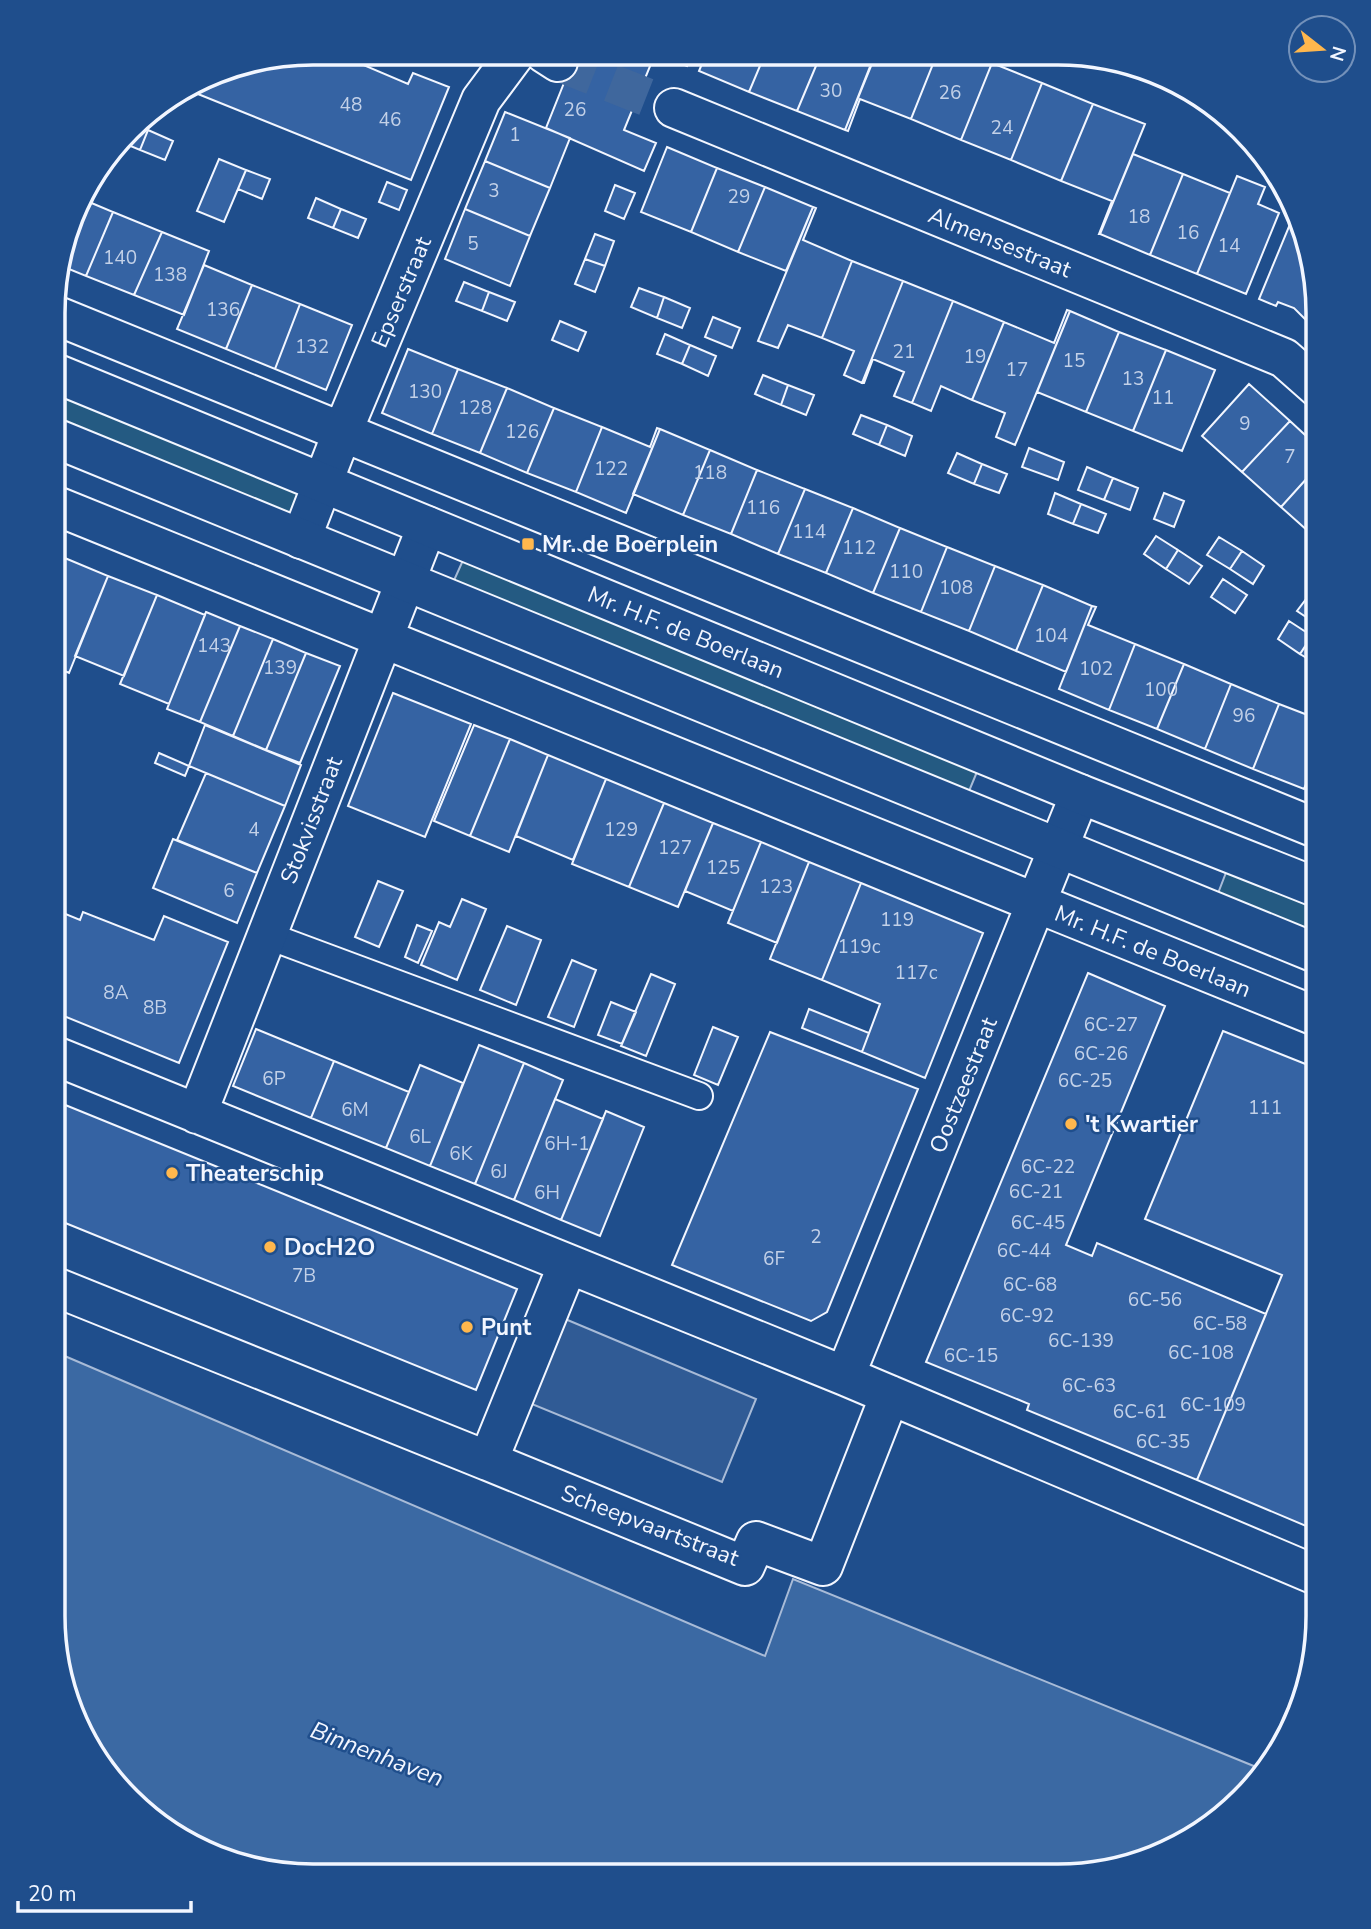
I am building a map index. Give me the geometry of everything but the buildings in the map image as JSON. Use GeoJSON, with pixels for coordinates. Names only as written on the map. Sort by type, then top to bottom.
{"type":"FeatureCollection","features":[{"type":"Feature","properties":{"kind":"street","name":"Epserstraat"},"geometry":{"type":"LineString","coordinates":[[300,539],[481,100],[507,65]]}},
{"type":"Feature","properties":{"kind":"street","name":"Almensestraat"},"geometry":{"type":"LineString","coordinates":[[674,108],[1284,358],[1306,377]]}},
{"type":"Feature","properties":{"kind":"street"},"geometry":{"type":"LineString","coordinates":[[65,319],[1306,824]]}},
{"type":"Feature","properties":{"kind":"street","name":"Mr. H.F. de Boerlaan"},"geometry":{"type":"LineString","coordinates":[[65,377],[1080,794],[1306,883]]}},
{"type":"Feature","properties":{"kind":"street"},"geometry":{"type":"LineString","coordinates":[[65,443],[1306,949]]}},
{"type":"Feature","properties":{"kind":"street","name":"Mr. H.F. de Boerlaan"},"geometry":{"type":"LineString","coordinates":[[65,509],[1306,1012]]}},
{"type":"Feature","properties":{"kind":"street","name":"Stokvisstraat"},"geometry":{"type":"LineString","coordinates":[[197,1114],[427,526]]}},
{"type":"Feature","properties":{"kind":"street","name":"Oostzeestraat"},"geometry":{"type":"LineString","coordinates":[[845,1376],[1080,794]]}},
{"type":"Feature","properties":{"kind":"street"},"geometry":{"type":"LineString","coordinates":[[65,1060],[845,1376],[1306,1571]]}},
{"type":"Feature","properties":{"kind":"street"},"geometry":{"type":"LineString","coordinates":[[488,1461],[568,1264]]}},
{"type":"Feature","properties":{"kind":"street","name":"Scheepvaartstraat"},"geometry":{"type":"LineString","coordinates":[[65,1291],[745,1566],[756,1541],[823,1566],[890,1395]]}},
{"type":"Feature","properties":{"kind":"lane"},"geometry":{"type":"LineString","coordinates":[[266,936],[699,1096]]}},
{"type":"Feature","properties":{"kind":"shaded area"},"geometry":{"type":"Polygon","coordinates":[[[65,395],[308,494],[297,521],[65,426],[65,395]]]}},
{"type":"Feature","properties":{"kind":"shaded area"},"geometry":{"type":"Polygon","coordinates":[[[464,558],[979,767],[967,796],[451,587],[464,558]]]}},
{"type":"Feature","properties":{"kind":"shaded area"},"geometry":{"type":"Polygon","coordinates":[[[1227,870],[1306,902],[1306,933],[1217,896],[1227,870]]]}},
{"type":"Feature","properties":{"kind":"shaded area"},"geometry":{"type":"Polygon","coordinates":[[[558,1316],[756,1399],[722,1482],[522,1400],[558,1316]]]}},
{"type":"Feature","properties":{"kind":"water","name":"Binnenhaven"},"geometry":{"type":"Polygon","coordinates":[[[65,1356],[765,1656],[793,1579],[1255,1767],[1222,1803],[1168,1839],[1122,1856],[1074,1864],[297,1864],[233,1851],[189,1831],[137,1792],[98,1740],[78,1696],[65,1632],[65,1356]]]}},
{"type":"Feature","properties":{"kind":"tunnel"},"geometry":{"type":"LineString","coordinates":[[566,65],[674,108]]}},
{"type":"Feature","properties":{"kind":"place","name":"Mr. de Boerplein"},"geometry":{"type":"Point","coordinates":[528,544]}},
{"type":"Feature","properties":{"kind":"place","name":"'t Kwartier"},"geometry":{"type":"Point","coordinates":[1071,1124]}},
{"type":"Feature","properties":{"kind":"place","name":"Theaterschip"},"geometry":{"type":"Point","coordinates":[172,1173]}},
{"type":"Feature","properties":{"kind":"place","name":"DocH2O"},"geometry":{"type":"Point","coordinates":[270,1247]}},
{"type":"Feature","properties":{"kind":"place","name":"Punt"},"geometry":{"type":"Point","coordinates":[467,1327]}}]}
